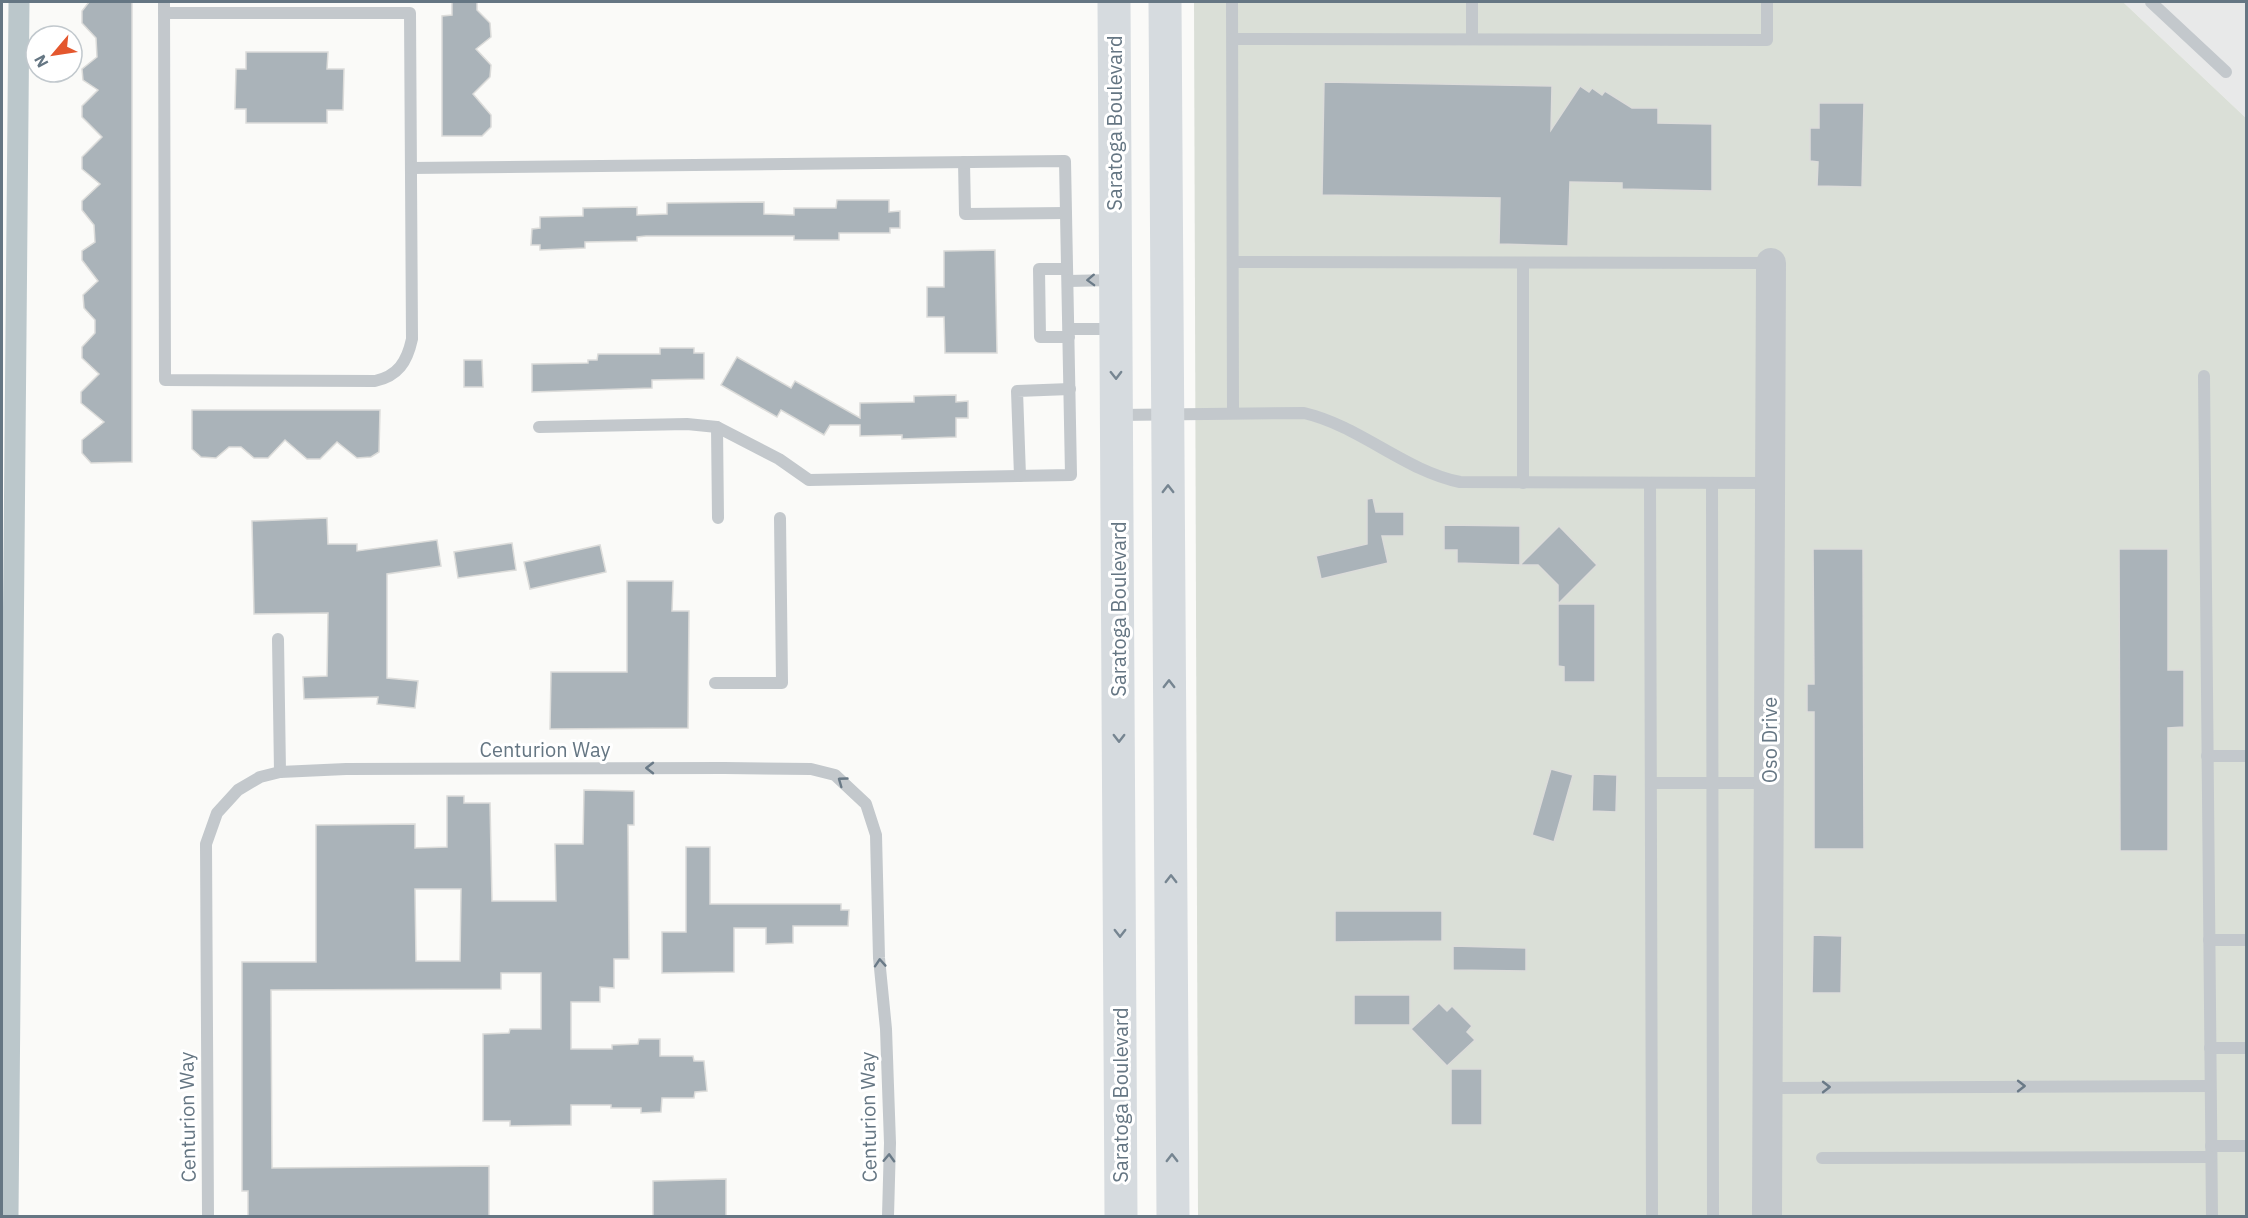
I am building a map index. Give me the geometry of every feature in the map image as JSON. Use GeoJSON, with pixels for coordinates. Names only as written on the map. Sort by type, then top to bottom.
{"type":"FeatureCollection","features":[{"type":"Feature","properties":{"kind":"main road","name":"Saratoga Boulevard"},"geometry":{"type":"LineString","coordinates":[[1114,2],[1114,329],[1117,415],[1121,1216]]}},
{"type":"Feature","properties":{"kind":"main road"},"geometry":{"type":"LineString","coordinates":[[1165,2],[1173,1216]]}},
{"type":"Feature","properties":{"kind":"street","name":"Oso Drive"},"geometry":{"type":"LineString","coordinates":[[1767,1216],[1771,263]]}},
{"type":"Feature","properties":{"kind":"lane"},"geometry":{"type":"LineString","coordinates":[[1233,2],[1233,412]]}},
{"type":"Feature","properties":{"kind":"lane"},"geometry":{"type":"LineString","coordinates":[[1472,2],[1472,39]]}},
{"type":"Feature","properties":{"kind":"lane"},"geometry":{"type":"LineString","coordinates":[[1233,39],[1767,40],[1767,2]]}},
{"type":"Feature","properties":{"kind":"lane"},"geometry":{"type":"LineString","coordinates":[[2151,2],[2226,72]]}},
{"type":"Feature","properties":{"kind":"lane"},"geometry":{"type":"LineString","coordinates":[[164,7],[410,13],[412,339],[409,355],[401,368],[388,378],[375,381],[165,380],[164,7]]}},
{"type":"Feature","properties":{"kind":"lane"},"geometry":{"type":"LineString","coordinates":[[411,168],[1065,160],[1071,475],[809,480],[762,450],[717,428],[687,424],[539,427]]}},
{"type":"Feature","properties":{"kind":"lane"},"geometry":{"type":"LineString","coordinates":[[964,162],[965,214],[1066,213]]}},
{"type":"Feature","properties":{"kind":"lane"},"geometry":{"type":"LineString","coordinates":[[1233,262],[1771,263]]}},
{"type":"Feature","properties":{"kind":"lane"},"geometry":{"type":"LineString","coordinates":[[1523,263],[1523,483]]}},
{"type":"Feature","properties":{"kind":"lane"},"geometry":{"type":"LineString","coordinates":[[1114,279],[1067,275],[1039,269],[1040,338],[1114,329]]}},
{"type":"Feature","properties":{"kind":"lane"},"geometry":{"type":"LineString","coordinates":[[2204,376],[2212,1216]]}},
{"type":"Feature","properties":{"kind":"lane"},"geometry":{"type":"LineString","coordinates":[[1020,476],[1017,391],[1070,389]]}},
{"type":"Feature","properties":{"kind":"lane"},"geometry":{"type":"LineString","coordinates":[[1117,415],[1304,413],[1326,419],[1449,480],[1523,483],[1770,483]]}},
{"type":"Feature","properties":{"kind":"lane"},"geometry":{"type":"LineString","coordinates":[[717,428],[718,518]]}},
{"type":"Feature","properties":{"kind":"lane"},"geometry":{"type":"LineString","coordinates":[[1650,483],[1652,1216]]}},
{"type":"Feature","properties":{"kind":"lane"},"geometry":{"type":"LineString","coordinates":[[1712,483],[1713,1216]]}},
{"type":"Feature","properties":{"kind":"lane"},"geometry":{"type":"LineString","coordinates":[[715,683],[782,683],[780,518]]}},
{"type":"Feature","properties":{"kind":"lane"},"geometry":{"type":"LineString","coordinates":[[278,639],[280,772]]}},
{"type":"Feature","properties":{"kind":"lane"},"geometry":{"type":"LineString","coordinates":[[2207,756],[2247,756]]}},
{"type":"Feature","properties":{"kind":"lane","name":"Centurion Way"},"geometry":{"type":"LineString","coordinates":[[208,1216],[206,844],[217,813],[238,790],[260,777],[280,772],[358,769],[724,768],[811,769],[835,775],[866,804],[876,835],[879,958],[886,1029],[890,1143],[888,1216]]}},
{"type":"Feature","properties":{"kind":"lane"},"geometry":{"type":"LineString","coordinates":[[1651,783],[1768,783]]}},
{"type":"Feature","properties":{"kind":"lane"},"geometry":{"type":"LineString","coordinates":[[2209,940],[2247,940]]}},
{"type":"Feature","properties":{"kind":"lane"},"geometry":{"type":"LineString","coordinates":[[2210,1048],[2247,1048]]}},
{"type":"Feature","properties":{"kind":"lane"},"geometry":{"type":"LineString","coordinates":[[1767,1088],[2210,1086]]}},
{"type":"Feature","properties":{"kind":"lane"},"geometry":{"type":"LineString","coordinates":[[1822,1158],[2211,1151],[2247,1146]]}},
{"type":"Feature","properties":{"kind":"shaded area"},"geometry":{"type":"Polygon","coordinates":[[[1194,2],[2123,2],[2246,118],[2246,1216],[1198,1216],[1194,2]]]}},
{"type":"Feature","properties":{"kind":"shaded area"},"geometry":{"type":"Polygon","coordinates":[[[2123,2],[2246,2],[2246,118],[2123,2]]]}},
{"type":"Feature","properties":{"kind":"building"},"geometry":{"type":"Polygon","coordinates":[[[89,2],[132,2],[132,462],[91,463],[82,453],[82,440],[104,422],[81,403],[81,392],[99,374],[82,358],[82,347],[95,333],[95,320],[84,308],[83,295],[98,281],[82,260],[82,251],[95,242],[94,225],[82,210],[82,201],[100,184],[82,169],[82,157],[102,137],[82,117],[82,106],[98,90],[84,81],[84,67],[97,57],[96,38],[82,23],[82,11],[89,2]]]}},
{"type":"Feature","properties":{"kind":"building"},"geometry":{"type":"Polygon","coordinates":[[[452,2],[477,2],[477,10],[490,23],[491,37],[476,49],[491,65],[490,77],[473,94],[491,115],[491,127],[482,136],[442,136],[442,16],[452,15],[452,2]]]}},
{"type":"Feature","properties":{"kind":"building"},"geometry":{"type":"Polygon","coordinates":[[[246,52],[328,52],[327,69],[344,69],[343,110],[327,110],[327,123],[246,123],[246,109],[235,109],[236,69],[246,69],[246,52]]]}},
{"type":"Feature","properties":{"kind":"building"},"geometry":{"type":"Polygon","coordinates":[[[1324,82],[1552,86],[1551,130],[1580,86],[1589,92],[1592,88],[1602,95],[1605,91],[1632,108],[1658,108],[1658,123],[1712,124],[1712,191],[1622,189],[1622,183],[1570,182],[1568,246],[1499,244],[1500,198],[1322,195],[1324,82]]]}},
{"type":"Feature","properties":{"kind":"building"},"geometry":{"type":"Polygon","coordinates":[[[1819,103],[1864,103],[1862,187],[1817,186],[1818,162],[1810,161],[1810,128],[1819,128],[1819,103]]]}},
{"type":"Feature","properties":{"kind":"building"},"geometry":{"type":"Polygon","coordinates":[[[837,200],[889,200],[889,212],[900,211],[900,228],[890,228],[890,233],[839,233],[839,240],[794,240],[794,236],[646,236],[637,237],[637,241],[585,242],[585,248],[540,250],[540,245],[531,245],[532,229],[540,228],[540,217],[583,216],[583,208],[637,207],[637,215],[667,214],[667,203],[764,202],[764,214],[794,215],[794,208],[836,208],[837,200]]]}},
{"type":"Feature","properties":{"kind":"building"},"geometry":{"type":"Polygon","coordinates":[[[995,250],[997,353],[945,353],[944,317],[927,317],[927,287],[944,287],[944,251],[995,250]]]}},
{"type":"Feature","properties":{"kind":"building"},"geometry":{"type":"Polygon","coordinates":[[[660,348],[694,348],[694,353],[704,353],[704,379],[652,380],[652,388],[532,392],[532,364],[588,363],[588,360],[597,360],[598,354],[660,354],[660,348]]]}},
{"type":"Feature","properties":{"kind":"building"},"geometry":{"type":"Polygon","coordinates":[[[737,357],[791,388],[795,381],[860,418],[860,403],[914,402],[914,396],[956,395],[956,402],[968,401],[968,418],[956,418],[956,437],[902,439],[902,435],[860,436],[860,425],[830,425],[824,435],[781,410],[777,417],[721,385],[737,357]]]}},
{"type":"Feature","properties":{"kind":"building"},"geometry":{"type":"Polygon","coordinates":[[[464,360],[482,360],[483,387],[464,387],[464,360]]]}},
{"type":"Feature","properties":{"kind":"building"},"geometry":{"type":"Polygon","coordinates":[[[192,410],[380,410],[379,452],[371,457],[357,458],[337,442],[320,459],[307,459],[285,440],[268,458],[254,458],[241,447],[229,447],[216,458],[201,457],[192,449],[192,410]]]}},
{"type":"Feature","properties":{"kind":"building"},"geometry":{"type":"Polygon","coordinates":[[[1373,498],[1376,512],[1404,512],[1404,536],[1382,536],[1388,563],[1321,579],[1316,556],[1367,544],[1367,499],[1373,498]]]}},
{"type":"Feature","properties":{"kind":"building"},"geometry":{"type":"Polygon","coordinates":[[[327,518],[328,544],[357,544],[357,551],[437,540],[441,566],[387,574],[387,678],[418,681],[415,708],[377,704],[378,697],[304,699],[303,677],[327,676],[328,613],[254,614],[252,521],[327,518]]]}},
{"type":"Feature","properties":{"kind":"building"},"geometry":{"type":"Polygon","coordinates":[[[1444,525],[1520,526],[1520,565],[1457,563],[1457,550],[1444,550],[1444,525]]]}},
{"type":"Feature","properties":{"kind":"building"},"geometry":{"type":"Polygon","coordinates":[[[1559,526],[1597,565],[1558,604],[1558,585],[1538,565],[1520,565],[1559,526]]]}},
{"type":"Feature","properties":{"kind":"building"},"geometry":{"type":"Polygon","coordinates":[[[512,543],[516,570],[458,578],[454,552],[512,543]]]}},
{"type":"Feature","properties":{"kind":"building"},"geometry":{"type":"Polygon","coordinates":[[[600,545],[606,572],[530,589],[524,562],[600,545]]]}},
{"type":"Feature","properties":{"kind":"building"},"geometry":{"type":"Polygon","coordinates":[[[1813,549],[1863,549],[1864,849],[1814,849],[1814,712],[1807,712],[1807,684],[1814,684],[1813,549]]]}},
{"type":"Feature","properties":{"kind":"building"},"geometry":{"type":"Polygon","coordinates":[[[2119,549],[2168,549],[2168,670],[2184,670],[2184,727],[2168,728],[2168,851],[2120,851],[2119,549]]]}},
{"type":"Feature","properties":{"kind":"building"},"geometry":{"type":"Polygon","coordinates":[[[627,581],[673,581],[672,611],[689,611],[688,728],[550,729],[551,672],[627,672],[627,581]]]}},
{"type":"Feature","properties":{"kind":"building"},"geometry":{"type":"Polygon","coordinates":[[[1558,604],[1595,604],[1595,682],[1564,682],[1564,667],[1558,666],[1558,604]]]}},
{"type":"Feature","properties":{"kind":"building"},"geometry":{"type":"Polygon","coordinates":[[[1551,769],[1573,775],[1554,842],[1532,835],[1551,769]]]}},
{"type":"Feature","properties":{"kind":"building"},"geometry":{"type":"Polygon","coordinates":[[[1593,774],[1617,775],[1616,812],[1592,811],[1593,774]]]}},
{"type":"Feature","properties":{"kind":"building"},"geometry":{"type":"Polygon","coordinates":[[[584,790],[634,791],[634,825],[628,825],[629,959],[614,959],[614,988],[600,987],[600,1002],[571,1002],[571,1049],[612,1049],[612,1045],[638,1044],[639,1039],[660,1039],[660,1056],[693,1056],[694,1061],[704,1061],[707,1091],[695,1092],[694,1098],[662,1098],[661,1112],[641,1113],[641,1108],[611,1108],[611,1105],[571,1105],[571,1125],[510,1126],[510,1121],[483,1121],[483,1034],[509,1033],[510,1029],[541,1029],[541,973],[501,973],[501,989],[271,990],[272,1168],[489,1166],[489,1216],[248,1216],[248,1191],[242,1191],[242,962],[316,962],[316,825],[415,824],[415,848],[447,847],[447,796],[464,796],[464,803],[490,803],[492,901],[556,901],[555,844],[583,844],[584,790]],[[415,889],[416,961],[460,961],[461,889],[415,889]]]}},
{"type":"Feature","properties":{"kind":"building"},"geometry":{"type":"Polygon","coordinates":[[[686,847],[710,847],[710,904],[841,904],[841,910],[849,910],[848,926],[793,926],[793,943],[766,944],[766,928],[734,928],[734,972],[662,973],[662,932],[686,932],[686,847]]]}},
{"type":"Feature","properties":{"kind":"building"},"geometry":{"type":"Polygon","coordinates":[[[1335,911],[1442,911],[1442,941],[1335,942],[1335,911]]]}},
{"type":"Feature","properties":{"kind":"building"},"geometry":{"type":"Polygon","coordinates":[[[1813,935],[1842,936],[1841,993],[1812,993],[1813,935]]]}},
{"type":"Feature","properties":{"kind":"building"},"geometry":{"type":"Polygon","coordinates":[[[1453,946],[1526,948],[1526,971],[1453,970],[1453,946]]]}},
{"type":"Feature","properties":{"kind":"building"},"geometry":{"type":"Polygon","coordinates":[[[1354,995],[1410,995],[1410,1025],[1354,1025],[1354,995]]]}},
{"type":"Feature","properties":{"kind":"building"},"geometry":{"type":"Polygon","coordinates":[[[1439,1003],[1447,1011],[1452,1006],[1472,1026],[1467,1032],[1475,1040],[1447,1066],[1411,1029],[1439,1003]]]}},
{"type":"Feature","properties":{"kind":"building"},"geometry":{"type":"Polygon","coordinates":[[[1451,1069],[1482,1069],[1482,1125],[1451,1125],[1451,1069]]]}},
{"type":"Feature","properties":{"kind":"building"},"geometry":{"type":"Polygon","coordinates":[[[726,1179],[726,1216],[653,1216],[653,1181],[726,1179]]]}},
{"type":"Feature","properties":{"kind":"waterway"},"geometry":{"type":"LineString","coordinates":[[8,1216],[19,2]]}}]}
